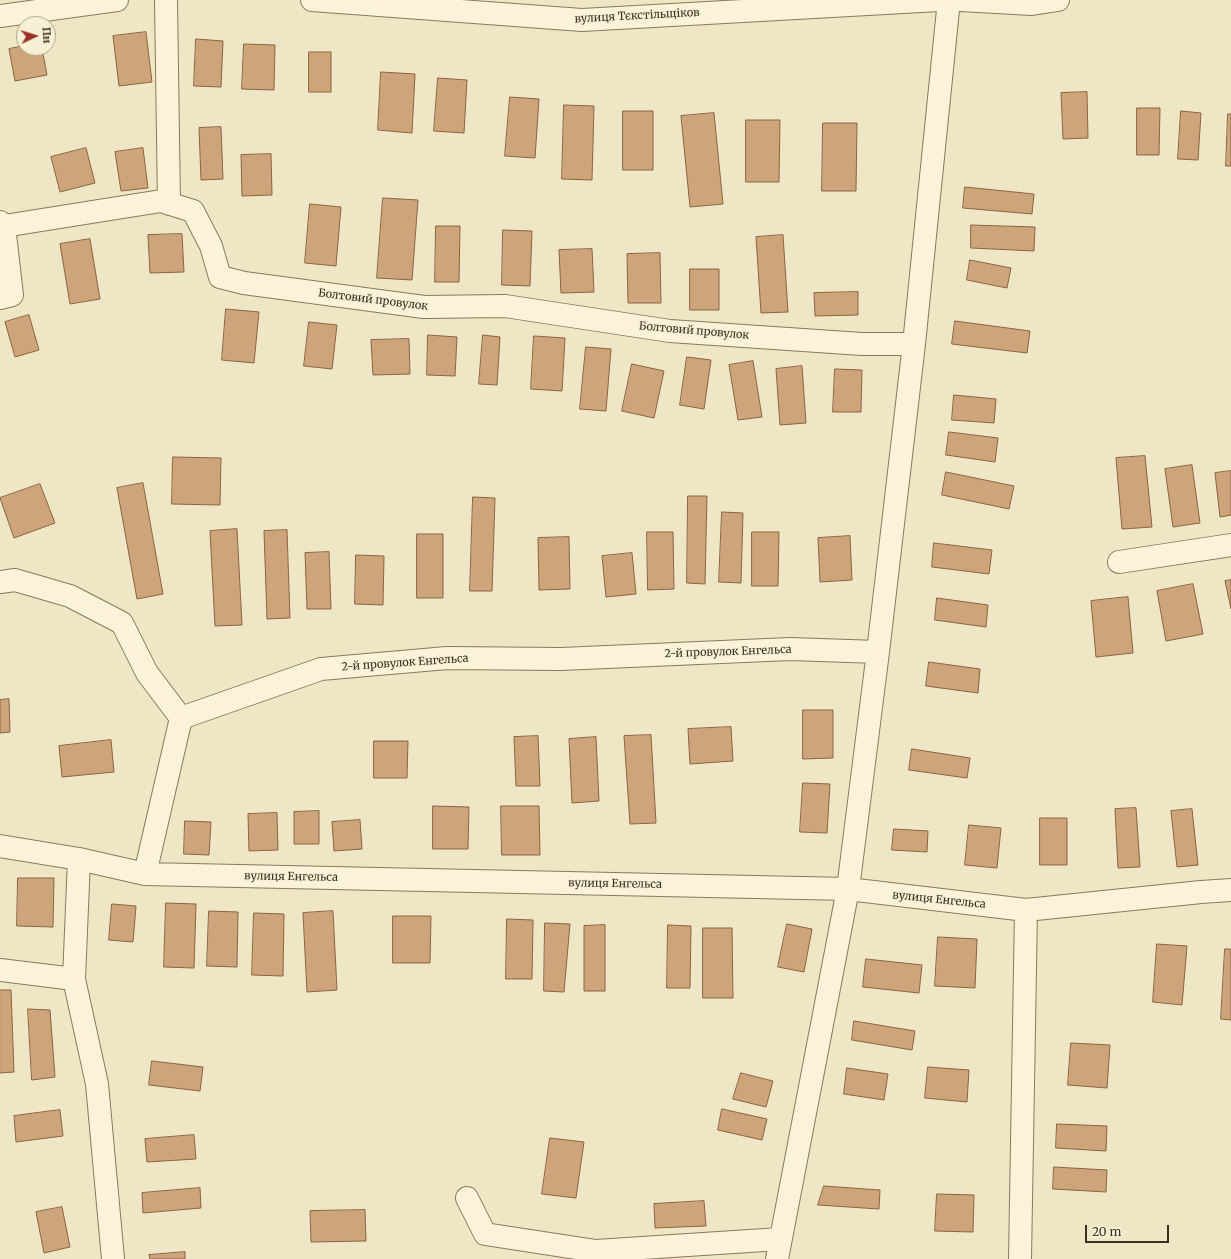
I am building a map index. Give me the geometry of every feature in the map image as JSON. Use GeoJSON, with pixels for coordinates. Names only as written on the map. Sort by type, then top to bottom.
{"type":"FeatureCollection","features":[{"type":"Feature","properties":{"kind":"street"},"geometry":{"type":"LineString","coordinates":[[0,16],[117,0]]}},
{"type":"Feature","properties":{"kind":"street"},"geometry":{"type":"LineString","coordinates":[[166,0],[169,204]]}},
{"type":"Feature","properties":{"kind":"street","name":"вулиця Тєкстільщіков"},"geometry":{"type":"LineString","coordinates":[[312,0],[494,7],[582,20],[939,0]]}},
{"type":"Feature","properties":{"kind":"street"},"geometry":{"type":"LineString","coordinates":[[467,1198],[485,1234],[596,1251],[778,1249],[848,890],[878,652],[914,344],[949,0]]}},
{"type":"Feature","properties":{"kind":"street"},"geometry":{"type":"LineString","coordinates":[[960,0],[1032,4],[1058,0]]}},
{"type":"Feature","properties":{"kind":"street","name":"Болтовий провулок"},"geometry":{"type":"LineString","coordinates":[[2,224],[161,201],[193,211],[211,246],[220,277],[244,283],[424,307],[505,306],[670,331],[862,344],[914,344]]}},
{"type":"Feature","properties":{"kind":"street"},"geometry":{"type":"LineString","coordinates":[[0,298],[12,295],[2,224]]}},
{"type":"Feature","properties":{"kind":"street"},"geometry":{"type":"LineString","coordinates":[[1119,562],[1231,544]]}},
{"type":"Feature","properties":{"kind":"street"},"geometry":{"type":"LineString","coordinates":[[0,582],[15,580],[70,596],[122,624],[147,673],[181,718],[145,874]]}},
{"type":"Feature","properties":{"kind":"street","name":"2-й провулок Енгельса"},"geometry":{"type":"LineString","coordinates":[[181,718],[321,669],[447,658],[561,659],[790,649],[878,652]]}},
{"type":"Feature","properties":{"kind":"street","name":"вулиця Енгельса"},"geometry":{"type":"LineString","coordinates":[[0,846],[79,859],[145,874],[848,890],[1026,910],[1231,890]]}},
{"type":"Feature","properties":{"kind":"street"},"geometry":{"type":"LineString","coordinates":[[79,859],[74,979],[97,1084],[113,1259]]}},
{"type":"Feature","properties":{"kind":"street"},"geometry":{"type":"LineString","coordinates":[[1020,1259],[1026,910]]}},
{"type":"Feature","properties":{"kind":"street"},"geometry":{"type":"LineString","coordinates":[[0,970],[74,979]]}},
{"type":"Feature","properties":{"kind":"building"},"geometry":{"type":"Polygon","coordinates":[[[146,32],[152,82],[119,86],[113,36],[146,32]]]}},
{"type":"Feature","properties":{"kind":"building"},"geometry":{"type":"Polygon","coordinates":[[[196,39],[223,41],[221,87],[194,86],[196,39]]]}},
{"type":"Feature","properties":{"kind":"building"},"geometry":{"type":"Polygon","coordinates":[[[244,44],[275,45],[274,90],[242,89],[244,44]]]}},
{"type":"Feature","properties":{"kind":"building"},"geometry":{"type":"Polygon","coordinates":[[[16,48],[16,56],[43,56],[47,75],[15,81],[9,49],[16,48]]]}},
{"type":"Feature","properties":{"kind":"building"},"geometry":{"type":"Polygon","coordinates":[[[309,52],[331,52],[331,92],[309,92],[309,52]]]}},
{"type":"Feature","properties":{"kind":"building"},"geometry":{"type":"Polygon","coordinates":[[[381,72],[415,74],[412,133],[378,130],[381,72]]]}},
{"type":"Feature","properties":{"kind":"building"},"geometry":{"type":"Polygon","coordinates":[[[438,78],[467,80],[464,133],[434,131],[438,78]]]}},
{"type":"Feature","properties":{"kind":"building"},"geometry":{"type":"Polygon","coordinates":[[[1087,92],[1088,138],[1063,139],[1061,93],[1087,92]]]}},
{"type":"Feature","properties":{"kind":"building"},"geometry":{"type":"Polygon","coordinates":[[[510,97],[539,99],[535,158],[505,156],[510,97]]]}},
{"type":"Feature","properties":{"kind":"building"},"geometry":{"type":"Polygon","coordinates":[[[564,105],[594,106],[592,180],[562,179],[564,105]]]}},
{"type":"Feature","properties":{"kind":"building"},"geometry":{"type":"Polygon","coordinates":[[[1137,108],[1160,108],[1159,155],[1137,155],[1137,108]]]}},
{"type":"Feature","properties":{"kind":"building"},"geometry":{"type":"Polygon","coordinates":[[[623,111],[653,111],[653,170],[623,170],[623,111]]]}},
{"type":"Feature","properties":{"kind":"building"},"geometry":{"type":"Polygon","coordinates":[[[1181,111],[1201,113],[1198,160],[1178,159],[1181,111]]]}},
{"type":"Feature","properties":{"kind":"building"},"geometry":{"type":"Polygon","coordinates":[[[714,113],[723,204],[690,207],[681,116],[714,113]]]}},
{"type":"Feature","properties":{"kind":"building"},"geometry":{"type":"Polygon","coordinates":[[[1228,114],[1231,114],[1231,166],[1226,166],[1228,114]]]}},
{"type":"Feature","properties":{"kind":"building"},"geometry":{"type":"Polygon","coordinates":[[[746,120],[780,120],[779,182],[746,182],[746,120]]]}},
{"type":"Feature","properties":{"kind":"building"},"geometry":{"type":"Polygon","coordinates":[[[823,123],[857,123],[856,191],[822,191],[823,123]]]}},
{"type":"Feature","properties":{"kind":"building"},"geometry":{"type":"Polygon","coordinates":[[[221,127],[223,179],[201,180],[199,128],[221,127]]]}},
{"type":"Feature","properties":{"kind":"building"},"geometry":{"type":"Polygon","coordinates":[[[86,148],[95,183],[60,192],[51,157],[86,148]]]}},
{"type":"Feature","properties":{"kind":"building"},"geometry":{"type":"Polygon","coordinates":[[[143,148],[148,188],[121,191],[115,152],[143,148]]]}},
{"type":"Feature","properties":{"kind":"building"},"geometry":{"type":"Polygon","coordinates":[[[271,154],[272,195],[242,196],[241,155],[271,154]]]}},
{"type":"Feature","properties":{"kind":"building"},"geometry":{"type":"Polygon","coordinates":[[[965,187],[1034,194],[1032,214],[963,208],[965,187]]]}},
{"type":"Feature","properties":{"kind":"building"},"geometry":{"type":"Polygon","coordinates":[[[383,198],[418,200],[412,280],[377,278],[383,198]]]}},
{"type":"Feature","properties":{"kind":"building"},"geometry":{"type":"Polygon","coordinates":[[[310,204],[341,207],[336,266],[305,263],[310,204]]]}},
{"type":"Feature","properties":{"kind":"building"},"geometry":{"type":"Polygon","coordinates":[[[971,225],[1035,227],[1034,251],[971,248],[971,225]]]}},
{"type":"Feature","properties":{"kind":"building"},"geometry":{"type":"Polygon","coordinates":[[[436,226],[460,226],[459,282],[435,282],[436,226]]]}},
{"type":"Feature","properties":{"kind":"building"},"geometry":{"type":"Polygon","coordinates":[[[503,230],[532,231],[530,286],[502,285],[503,230]]]}},
{"type":"Feature","properties":{"kind":"building"},"geometry":{"type":"Polygon","coordinates":[[[182,234],[184,272],[150,273],[148,235],[182,234]]]}},
{"type":"Feature","properties":{"kind":"building"},"geometry":{"type":"Polygon","coordinates":[[[783,235],[788,312],[761,313],[756,237],[783,235]]]}},
{"type":"Feature","properties":{"kind":"building"},"geometry":{"type":"Polygon","coordinates":[[[90,239],[100,299],[70,304],[60,244],[90,239]]]}},
{"type":"Feature","properties":{"kind":"building"},"geometry":{"type":"Polygon","coordinates":[[[592,249],[594,292],[561,293],[559,250],[592,249]]]}},
{"type":"Feature","properties":{"kind":"building"},"geometry":{"type":"Polygon","coordinates":[[[660,253],[661,303],[628,303],[627,254],[660,253]]]}},
{"type":"Feature","properties":{"kind":"building"},"geometry":{"type":"Polygon","coordinates":[[[970,260],[1011,268],[1007,288],[967,280],[970,260]]]}},
{"type":"Feature","properties":{"kind":"building"},"geometry":{"type":"Polygon","coordinates":[[[690,269],[719,269],[719,310],[690,310],[690,269]]]}},
{"type":"Feature","properties":{"kind":"building"},"geometry":{"type":"Polygon","coordinates":[[[858,292],[858,315],[815,316],[814,293],[858,292]]]}},
{"type":"Feature","properties":{"kind":"building"},"geometry":{"type":"Polygon","coordinates":[[[226,309],[259,312],[254,363],[222,360],[226,309]]]}},
{"type":"Feature","properties":{"kind":"building"},"geometry":{"type":"Polygon","coordinates":[[[29,315],[39,350],[15,357],[5,322],[29,315]]]}},
{"type":"Feature","properties":{"kind":"building"},"geometry":{"type":"Polygon","coordinates":[[[955,321],[1030,331],[1027,353],[952,344],[955,321]]]}},
{"type":"Feature","properties":{"kind":"building"},"geometry":{"type":"Polygon","coordinates":[[[309,322],[337,325],[332,369],[304,366],[309,322]]]}},
{"type":"Feature","properties":{"kind":"building"},"geometry":{"type":"Polygon","coordinates":[[[428,335],[457,337],[455,376],[427,375],[428,335]]]}},
{"type":"Feature","properties":{"kind":"building"},"geometry":{"type":"Polygon","coordinates":[[[483,335],[500,337],[497,385],[479,384],[483,335]]]}},
{"type":"Feature","properties":{"kind":"building"},"geometry":{"type":"Polygon","coordinates":[[[534,336],[565,338],[562,391],[531,389],[534,336]]]}},
{"type":"Feature","properties":{"kind":"building"},"geometry":{"type":"Polygon","coordinates":[[[409,339],[410,374],[373,375],[371,340],[409,339]]]}},
{"type":"Feature","properties":{"kind":"building"},"geometry":{"type":"Polygon","coordinates":[[[586,347],[611,349],[606,411],[580,409],[586,347]]]}},
{"type":"Feature","properties":{"kind":"building"},"geometry":{"type":"Polygon","coordinates":[[[687,357],[711,360],[704,409],[680,405],[687,357]]]}},
{"type":"Feature","properties":{"kind":"building"},"geometry":{"type":"Polygon","coordinates":[[[753,361],[762,417],[738,420],[729,365],[753,361]]]}},
{"type":"Feature","properties":{"kind":"building"},"geometry":{"type":"Polygon","coordinates":[[[632,364],[664,371],[654,418],[622,411],[632,364]]]}},
{"type":"Feature","properties":{"kind":"building"},"geometry":{"type":"Polygon","coordinates":[[[802,366],[806,423],[780,425],[776,369],[802,366]]]}},
{"type":"Feature","properties":{"kind":"building"},"geometry":{"type":"Polygon","coordinates":[[[835,369],[862,370],[861,412],[833,412],[835,369]]]}},
{"type":"Feature","properties":{"kind":"building"},"geometry":{"type":"Polygon","coordinates":[[[954,395],[996,399],[994,423],[952,420],[954,395]]]}},
{"type":"Feature","properties":{"kind":"building"},"geometry":{"type":"Polygon","coordinates":[[[949,432],[998,438],[995,462],[946,455],[949,432]]]}},
{"type":"Feature","properties":{"kind":"building"},"geometry":{"type":"Polygon","coordinates":[[[1145,456],[1152,527],[1122,529],[1116,458],[1145,456]]]}},
{"type":"Feature","properties":{"kind":"building"},"geometry":{"type":"Polygon","coordinates":[[[173,457],[221,458],[220,505],[172,504],[173,457]]]}},
{"type":"Feature","properties":{"kind":"building"},"geometry":{"type":"Polygon","coordinates":[[[1192,465],[1200,523],[1173,527],[1165,469],[1192,465]]]}},
{"type":"Feature","properties":{"kind":"building"},"geometry":{"type":"Polygon","coordinates":[[[1231,471],[1231,515],[1220,517],[1215,473],[1231,471]]]}},
{"type":"Feature","properties":{"kind":"building"},"geometry":{"type":"Polygon","coordinates":[[[946,472],[1014,486],[1009,509],[942,495],[946,472]]]}},
{"type":"Feature","properties":{"kind":"building"},"geometry":{"type":"Polygon","coordinates":[[[143,483],[163,594],[137,599],[117,488],[143,483]]]}},
{"type":"Feature","properties":{"kind":"building"},"geometry":{"type":"Polygon","coordinates":[[[40,484],[55,523],[14,538],[0,498],[40,484]]]}},
{"type":"Feature","properties":{"kind":"building"},"geometry":{"type":"Polygon","coordinates":[[[688,496],[707,496],[705,584],[687,583],[688,496]]]}},
{"type":"Feature","properties":{"kind":"building"},"geometry":{"type":"Polygon","coordinates":[[[473,497],[495,498],[492,591],[470,591],[473,497]]]}},
{"type":"Feature","properties":{"kind":"building"},"geometry":{"type":"Polygon","coordinates":[[[722,512],[743,513],[741,583],[719,582],[722,512]]]}},
{"type":"Feature","properties":{"kind":"building"},"geometry":{"type":"Polygon","coordinates":[[[237,529],[242,625],[215,626],[210,531],[237,529]]]}},
{"type":"Feature","properties":{"kind":"building"},"geometry":{"type":"Polygon","coordinates":[[[287,530],[290,618],[267,619],[264,531],[287,530]]]}},
{"type":"Feature","properties":{"kind":"building"},"geometry":{"type":"Polygon","coordinates":[[[647,532],[673,532],[674,589],[648,590],[647,532]]]}},
{"type":"Feature","properties":{"kind":"building"},"geometry":{"type":"Polygon","coordinates":[[[752,532],[779,532],[778,586],[752,586],[752,532]]]}},
{"type":"Feature","properties":{"kind":"building"},"geometry":{"type":"Polygon","coordinates":[[[417,534],[443,534],[443,598],[417,598],[417,534]]]}},
{"type":"Feature","properties":{"kind":"building"},"geometry":{"type":"Polygon","coordinates":[[[850,536],[852,580],[820,582],[818,538],[850,536]]]}},
{"type":"Feature","properties":{"kind":"building"},"geometry":{"type":"Polygon","coordinates":[[[569,537],[570,589],[539,590],[538,538],[569,537]]]}},
{"type":"Feature","properties":{"kind":"building"},"geometry":{"type":"Polygon","coordinates":[[[934,543],[992,550],[989,574],[932,567],[934,543]]]}},
{"type":"Feature","properties":{"kind":"building"},"geometry":{"type":"Polygon","coordinates":[[[329,552],[331,609],[307,609],[305,553],[329,552]]]}},
{"type":"Feature","properties":{"kind":"building"},"geometry":{"type":"Polygon","coordinates":[[[632,553],[636,594],[606,597],[602,556],[632,553]]]}},
{"type":"Feature","properties":{"kind":"building"},"geometry":{"type":"Polygon","coordinates":[[[356,555],[384,556],[383,605],[355,604],[356,555]]]}},
{"type":"Feature","properties":{"kind":"building"},"geometry":{"type":"Polygon","coordinates":[[[1231,580],[1231,609],[1225,581],[1231,580]]]}},
{"type":"Feature","properties":{"kind":"building"},"geometry":{"type":"Polygon","coordinates":[[[1193,584],[1203,634],[1166,641],[1157,591],[1193,584]]]}},
{"type":"Feature","properties":{"kind":"building"},"geometry":{"type":"Polygon","coordinates":[[[1128,597],[1133,653],[1096,657],[1091,601],[1128,597]]]}},
{"type":"Feature","properties":{"kind":"building"},"geometry":{"type":"Polygon","coordinates":[[[937,598],[988,605],[986,627],[935,620],[937,598]]]}},
{"type":"Feature","properties":{"kind":"building"},"geometry":{"type":"Polygon","coordinates":[[[929,662],[980,669],[978,693],[926,686],[929,662]]]}},
{"type":"Feature","properties":{"kind":"building"},"geometry":{"type":"Polygon","coordinates":[[[9,699],[10,732],[0,733],[0,700],[9,699]]]}},
{"type":"Feature","properties":{"kind":"building"},"geometry":{"type":"Polygon","coordinates":[[[803,710],[833,710],[833,758],[803,759],[803,710]]]}},
{"type":"Feature","properties":{"kind":"building"},"geometry":{"type":"Polygon","coordinates":[[[731,727],[733,761],[690,764],[688,729],[731,727]]]}},
{"type":"Feature","properties":{"kind":"building"},"geometry":{"type":"Polygon","coordinates":[[[651,735],[656,823],[630,824],[624,736],[651,735]]]}},
{"type":"Feature","properties":{"kind":"building"},"geometry":{"type":"Polygon","coordinates":[[[538,736],[540,786],[516,786],[514,737],[538,736]]]}},
{"type":"Feature","properties":{"kind":"building"},"geometry":{"type":"Polygon","coordinates":[[[596,737],[599,801],[572,803],[569,739],[596,737]]]}},
{"type":"Feature","properties":{"kind":"building"},"geometry":{"type":"Polygon","coordinates":[[[111,740],[114,772],[62,777],[59,746],[111,740]]]}},
{"type":"Feature","properties":{"kind":"building"},"geometry":{"type":"Polygon","coordinates":[[[374,741],[408,741],[407,778],[374,778],[374,741]]]}},
{"type":"Feature","properties":{"kind":"building"},"geometry":{"type":"Polygon","coordinates":[[[912,749],[970,758],[967,778],[909,770],[912,749]]]}},
{"type":"Feature","properties":{"kind":"building"},"geometry":{"type":"Polygon","coordinates":[[[803,783],[830,784],[827,833],[800,832],[803,783]]]}},
{"type":"Feature","properties":{"kind":"building"},"geometry":{"type":"Polygon","coordinates":[[[433,806],[469,807],[468,849],[433,849],[433,806]]]}},
{"type":"Feature","properties":{"kind":"building"},"geometry":{"type":"Polygon","coordinates":[[[501,806],[539,806],[540,855],[502,855],[501,806]]]}},
{"type":"Feature","properties":{"kind":"building"},"geometry":{"type":"Polygon","coordinates":[[[1136,808],[1140,867],[1118,868],[1115,809],[1136,808]]]}},
{"type":"Feature","properties":{"kind":"building"},"geometry":{"type":"Polygon","coordinates":[[[1192,809],[1198,865],[1177,867],[1171,811],[1192,809]]]}},
{"type":"Feature","properties":{"kind":"building"},"geometry":{"type":"Polygon","coordinates":[[[319,811],[319,844],[294,844],[294,812],[319,811]]]}},
{"type":"Feature","properties":{"kind":"building"},"geometry":{"type":"Polygon","coordinates":[[[277,813],[278,850],[249,851],[248,814],[277,813]]]}},
{"type":"Feature","properties":{"kind":"building"},"geometry":{"type":"Polygon","coordinates":[[[1040,818],[1067,818],[1067,865],[1040,865],[1040,818]]]}},
{"type":"Feature","properties":{"kind":"building"},"geometry":{"type":"Polygon","coordinates":[[[360,820],[362,849],[334,851],[332,822],[360,820]]]}},
{"type":"Feature","properties":{"kind":"building"},"geometry":{"type":"Polygon","coordinates":[[[185,821],[211,822],[209,855],[184,854],[185,821]]]}},
{"type":"Feature","properties":{"kind":"building"},"geometry":{"type":"Polygon","coordinates":[[[969,825],[1001,828],[997,868],[965,865],[969,825]]]}},
{"type":"Feature","properties":{"kind":"building"},"geometry":{"type":"Polygon","coordinates":[[[894,829],[928,831],[927,852],[892,850],[894,829]]]}},
{"type":"Feature","properties":{"kind":"building"},"geometry":{"type":"Polygon","coordinates":[[[18,878],[54,878],[53,927],[17,926],[18,878]]]}},
{"type":"Feature","properties":{"kind":"building"},"geometry":{"type":"Polygon","coordinates":[[[166,903],[196,904],[194,968],[164,967],[166,903]]]}},
{"type":"Feature","properties":{"kind":"building"},"geometry":{"type":"Polygon","coordinates":[[[112,904],[136,906],[133,942],[109,940],[112,904]]]}},
{"type":"Feature","properties":{"kind":"building"},"geometry":{"type":"Polygon","coordinates":[[[209,911],[238,912],[237,967],[207,966],[209,911]]]}},
{"type":"Feature","properties":{"kind":"building"},"geometry":{"type":"Polygon","coordinates":[[[333,911],[337,990],[307,992],[303,913],[333,911]]]}},
{"type":"Feature","properties":{"kind":"building"},"geometry":{"type":"Polygon","coordinates":[[[254,913],[284,914],[283,976],[252,975],[254,913]]]}},
{"type":"Feature","properties":{"kind":"building"},"geometry":{"type":"Polygon","coordinates":[[[393,916],[431,916],[430,963],[393,963],[393,916]]]}},
{"type":"Feature","properties":{"kind":"building"},"geometry":{"type":"Polygon","coordinates":[[[507,919],[533,920],[532,979],[506,979],[507,919]]]}},
{"type":"Feature","properties":{"kind":"building"},"geometry":{"type":"Polygon","coordinates":[[[545,923],[570,924],[564,992],[544,991],[545,923]]]}},
{"type":"Feature","properties":{"kind":"building"},"geometry":{"type":"Polygon","coordinates":[[[787,924],[812,929],[804,972],[778,967],[787,924]]]}},
{"type":"Feature","properties":{"kind":"building"},"geometry":{"type":"Polygon","coordinates":[[[605,925],[605,991],[584,991],[584,926],[605,925]]]}},
{"type":"Feature","properties":{"kind":"building"},"geometry":{"type":"Polygon","coordinates":[[[668,925],[691,926],[690,988],[667,988],[668,925]]]}},
{"type":"Feature","properties":{"kind":"building"},"geometry":{"type":"Polygon","coordinates":[[[703,928],[732,928],[733,998],[703,998],[703,928]]]}},
{"type":"Feature","properties":{"kind":"building"},"geometry":{"type":"Polygon","coordinates":[[[938,937],[977,939],[975,988],[935,986],[938,937]]]}},
{"type":"Feature","properties":{"kind":"building"},"geometry":{"type":"Polygon","coordinates":[[[1157,944],[1187,946],[1182,1005],[1153,1002],[1157,944]]]}},
{"type":"Feature","properties":{"kind":"building"},"geometry":{"type":"Polygon","coordinates":[[[1225,949],[1231,949],[1231,1020],[1221,1019],[1225,949]]]}},
{"type":"Feature","properties":{"kind":"building"},"geometry":{"type":"Polygon","coordinates":[[[866,959],[922,965],[919,993],[863,987],[866,959]]]}},
{"type":"Feature","properties":{"kind":"building"},"geometry":{"type":"Polygon","coordinates":[[[0,990],[11,990],[14,1072],[0,1073],[0,990]]]}},
{"type":"Feature","properties":{"kind":"building"},"geometry":{"type":"Polygon","coordinates":[[[28,1009],[50,1010],[55,1077],[32,1080],[28,1009]]]}},
{"type":"Feature","properties":{"kind":"building"},"geometry":{"type":"Polygon","coordinates":[[[854,1021],[915,1031],[912,1050],[852,1040],[854,1021]]]}},
{"type":"Feature","properties":{"kind":"building"},"geometry":{"type":"Polygon","coordinates":[[[1071,1043],[1110,1045],[1107,1088],[1068,1085],[1071,1043]]]}},
{"type":"Feature","properties":{"kind":"building"},"geometry":{"type":"Polygon","coordinates":[[[152,1061],[203,1067],[200,1091],[149,1085],[152,1061]]]}},
{"type":"Feature","properties":{"kind":"building"},"geometry":{"type":"Polygon","coordinates":[[[928,1067],[969,1070],[967,1102],[925,1098],[928,1067]]]}},
{"type":"Feature","properties":{"kind":"building"},"geometry":{"type":"Polygon","coordinates":[[[847,1068],[888,1074],[884,1100],[844,1094],[847,1068]]]}},
{"type":"Feature","properties":{"kind":"building"},"geometry":{"type":"Polygon","coordinates":[[[741,1073],[773,1081],[766,1107],[733,1099],[741,1073]]]}},
{"type":"Feature","properties":{"kind":"building"},"geometry":{"type":"Polygon","coordinates":[[[722,1109],[767,1119],[762,1140],[718,1130],[722,1109]]]}},
{"type":"Feature","properties":{"kind":"building"},"geometry":{"type":"Polygon","coordinates":[[[60,1110],[63,1136],[16,1142],[14,1116],[60,1110]]]}},
{"type":"Feature","properties":{"kind":"building"},"geometry":{"type":"Polygon","coordinates":[[[1057,1124],[1107,1126],[1106,1151],[1056,1148],[1057,1124]]]}},
{"type":"Feature","properties":{"kind":"building"},"geometry":{"type":"Polygon","coordinates":[[[194,1135],[196,1159],[147,1162],[145,1139],[194,1135]]]}},
{"type":"Feature","properties":{"kind":"building"},"geometry":{"type":"Polygon","coordinates":[[[550,1138],[584,1142],[576,1198],[542,1194],[550,1138]]]}},
{"type":"Feature","properties":{"kind":"building"},"geometry":{"type":"Polygon","coordinates":[[[1054,1167],[1107,1170],[1106,1192],[1053,1189],[1054,1167]]]}},
{"type":"Feature","properties":{"kind":"building"},"geometry":{"type":"Polygon","coordinates":[[[824,1186],[880,1190],[879,1209],[818,1205],[824,1186]]]}},
{"type":"Feature","properties":{"kind":"building"},"geometry":{"type":"Polygon","coordinates":[[[200,1188],[201,1208],[143,1213],[142,1193],[200,1188]]]}},
{"type":"Feature","properties":{"kind":"building"},"geometry":{"type":"Polygon","coordinates":[[[937,1194],[974,1195],[973,1232],[935,1231],[937,1194]]]}},
{"type":"Feature","properties":{"kind":"building"},"geometry":{"type":"Polygon","coordinates":[[[704,1201],[706,1226],[655,1228],[654,1204],[704,1201]]]}},
{"type":"Feature","properties":{"kind":"building"},"geometry":{"type":"Polygon","coordinates":[[[62,1207],[70,1247],[44,1253],[36,1212],[62,1207]]]}},
{"type":"Feature","properties":{"kind":"building"},"geometry":{"type":"Polygon","coordinates":[[[365,1210],[366,1241],[311,1242],[310,1211],[365,1210]]]}},
{"type":"Feature","properties":{"kind":"building"},"geometry":{"type":"Polygon","coordinates":[[[185,1252],[185,1259],[150,1259],[149,1255],[185,1252]]]}}]}
